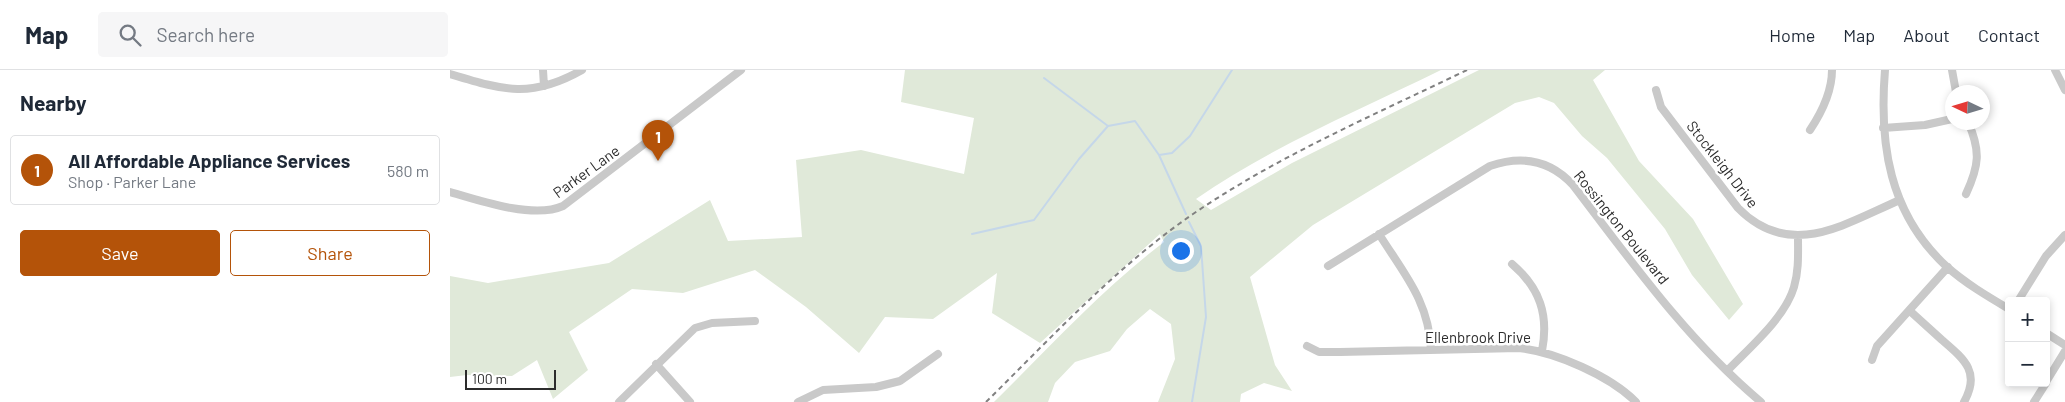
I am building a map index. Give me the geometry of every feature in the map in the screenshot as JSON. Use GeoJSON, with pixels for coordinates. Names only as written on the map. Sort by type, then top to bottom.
{"type":"FeatureCollection","features":[{"type":"Feature","properties":{"kind":"street"},"geometry":{"type":"LineString","coordinates":[[543,70],[544,86]]}},
{"type":"Feature","properties":{"kind":"street"},"geometry":{"type":"LineString","coordinates":[[450,74],[503,89],[522,90],[565,80],[582,70]]}},
{"type":"Feature","properties":{"kind":"street","name":"Parker Lane"},"geometry":{"type":"LineString","coordinates":[[450,192],[500,205],[540,211],[555,210],[612,170],[741,70]]}},
{"type":"Feature","properties":{"kind":"street"},"geometry":{"type":"LineString","coordinates":[[1810,130],[1826,100],[1830,88],[1832,70]]}},
{"type":"Feature","properties":{"kind":"street"},"geometry":{"type":"LineString","coordinates":[[1885,70],[1883,128],[1889,168],[1900,200],[1919,234],[1948,267],[1979,292],[2005,307]]}},
{"type":"Feature","properties":{"kind":"street"},"geometry":{"type":"LineString","coordinates":[[1952,70],[1955,85]]}},
{"type":"Feature","properties":{"kind":"street"},"geometry":{"type":"LineString","coordinates":[[2054,70],[2065,90]]}},
{"type":"Feature","properties":{"kind":"street","name":"Stockleigh Drive"},"geometry":{"type":"LineString","coordinates":[[1656,90],[1661,106],[1738,208],[1747,218],[1768,230],[1798,236],[1813,235],[1830,230],[1900,200]]}},
{"type":"Feature","properties":{"kind":"street"},"geometry":{"type":"LineString","coordinates":[[1883,128],[1925,125],[1945,121]]}},
{"type":"Feature","properties":{"kind":"street"},"geometry":{"type":"LineString","coordinates":[[1966,194],[1974,179],[1977,159],[1971,130]]}},
{"type":"Feature","properties":{"kind":"street","name":"Rossington Boulevard"},"geometry":{"type":"LineString","coordinates":[[1328,266],[1490,166],[1510,160],[1538,161],[1555,169],[1573,184],[1670,310],[1727,371],[1761,402]]}},
{"type":"Feature","properties":{"kind":"street"},"geometry":{"type":"LineString","coordinates":[[1379,234],[1421,301],[1429,325],[1431,350]]}},
{"type":"Feature","properties":{"kind":"street"},"geometry":{"type":"LineString","coordinates":[[2020,297],[2046,256],[2065,235]]}},
{"type":"Feature","properties":{"kind":"street"},"geometry":{"type":"LineString","coordinates":[[1727,371],[1777,318],[1789,300],[1798,266],[1798,236]]}},
{"type":"Feature","properties":{"kind":"street"},"geometry":{"type":"LineString","coordinates":[[1512,264],[1530,282],[1541,302],[1545,326],[1542,351]]}},
{"type":"Feature","properties":{"kind":"street"},"geometry":{"type":"LineString","coordinates":[[1872,360],[1877,346],[1948,267]]}},
{"type":"Feature","properties":{"kind":"street"},"geometry":{"type":"LineString","coordinates":[[1910,311],[1966,362],[1971,379],[1971,387],[1964,402]]}},
{"type":"Feature","properties":{"kind":"street"},"geometry":{"type":"LineString","coordinates":[[619,402],[695,328],[712,323],[755,322]]}},
{"type":"Feature","properties":{"kind":"street"},"geometry":{"type":"LineString","coordinates":[[2050,336],[2065,345]]}},
{"type":"Feature","properties":{"kind":"street","name":"Ellenbrook Drive"},"geometry":{"type":"LineString","coordinates":[[1306,346],[1319,352],[1519,348],[1542,351],[1608,380],[1626,391],[1636,402]]}},
{"type":"Feature","properties":{"kind":"street"},"geometry":{"type":"LineString","coordinates":[[2050,376],[2065,351]]}},
{"type":"Feature","properties":{"kind":"street"},"geometry":{"type":"LineString","coordinates":[[798,402],[823,390],[876,387],[900,381],[938,354]]}},
{"type":"Feature","properties":{"kind":"street"},"geometry":{"type":"LineString","coordinates":[[656,364],[690,402]]}},
{"type":"Feature","properties":{"kind":"street"},"geometry":{"type":"LineString","coordinates":[[2034,402],[2043,387]]}},
{"type":"Feature","properties":{"kind":"green space"},"geometry":{"type":"Polygon","coordinates":[[[905,70],[1441,70],[1285,146],[1224,180],[1196,199],[1211,210],[1292,163],[1479,70],[1605,70],[1593,80],[1639,161],[1693,219],[1743,304],[1729,320],[1692,275],[1665,229],[1607,158],[1582,136],[1554,103],[1539,97],[1515,103],[1313,225],[1250,277],[1275,365],[1292,391],[1264,383],[1241,394],[1240,402],[1158,402],[1175,359],[1171,324],[1150,309],[1127,329],[1110,351],[1075,362],[1055,383],[1048,402],[994,402],[1097,299],[1164,242],[1160,234],[1040,343],[992,313],[997,273],[933,319],[885,317],[859,353],[806,307],[755,270],[683,293],[632,289],[569,332],[588,370],[553,399],[537,360],[512,376],[467,375],[450,377],[450,276],[488,283],[609,263],[710,200],[728,241],[802,237],[796,160],[861,150],[964,174],[974,118],[901,102],[905,70]]]}},
{"type":"Feature","properties":{"kind":"waterway"},"geometry":{"type":"LineString","coordinates":[[1159,155],[1172,153],[1190,136],[1232,70]]}},
{"type":"Feature","properties":{"kind":"waterway"},"geometry":{"type":"LineString","coordinates":[[1044,78],[1108,126],[1135,121],[1159,155],[1186,214]]}},
{"type":"Feature","properties":{"kind":"waterway"},"geometry":{"type":"LineString","coordinates":[[972,234],[1034,220],[1079,159],[1108,126]]}},
{"type":"Feature","properties":{"kind":"waterway"},"geometry":{"type":"LineString","coordinates":[[1189,222],[1201,246],[1206,317],[1192,402]]}},
{"type":"Feature","properties":{"kind":"railway"},"geometry":{"type":"LineString","coordinates":[[986,402],[1085,303],[1137,257],[1193,214],[1225,193],[1293,155],[1467,70]]}},
{"type":"Feature","properties":{"kind":"place","name":"All Affordable Appliance Services"},"geometry":{"type":"Point","coordinates":[658,161]}}]}
